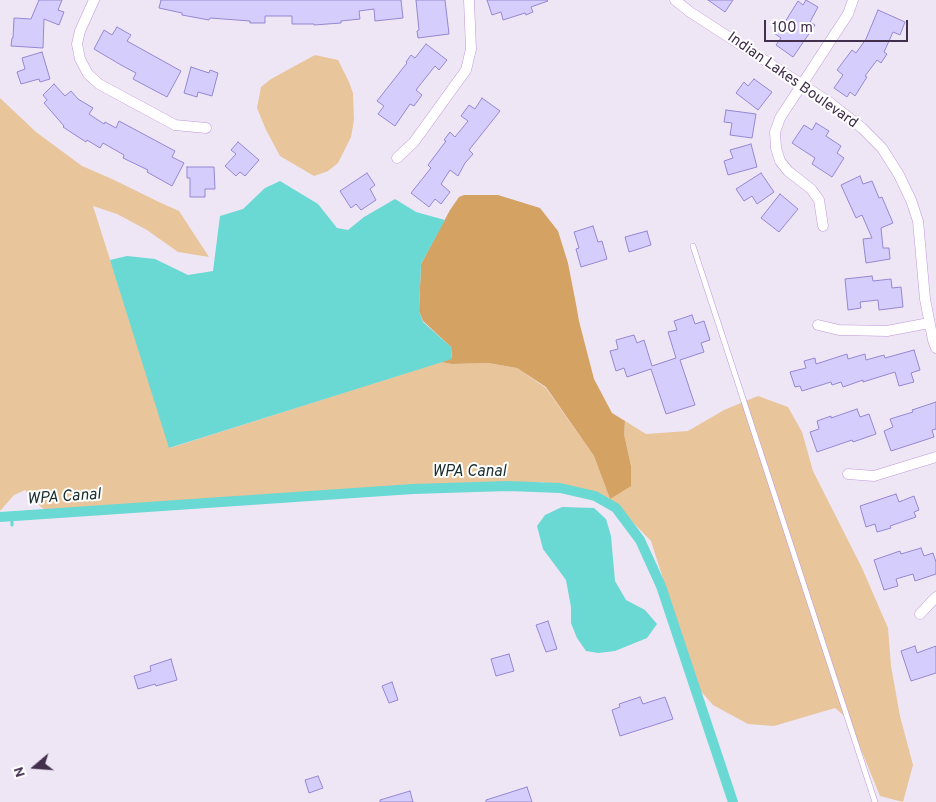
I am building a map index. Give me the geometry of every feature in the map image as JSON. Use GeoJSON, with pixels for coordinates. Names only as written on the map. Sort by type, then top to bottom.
{"type":"FeatureCollection","features":[{"type":"Feature","properties":{"kind":"street"},"geometry":{"type":"LineString","coordinates":[[94,0],[80,31],[78,44],[80,59],[88,74],[99,84],[175,125],[206,128]]}},
{"type":"Feature","properties":{"kind":"street"},"geometry":{"type":"LineString","coordinates":[[396,158],[414,142],[466,70],[471,49],[469,0]]}},
{"type":"Feature","properties":{"kind":"street"},"geometry":{"type":"LineString","coordinates":[[823,226],[819,200],[811,189],[788,171],[780,161],[776,148],[775,132],[780,118],[801,84],[848,14],[853,0]]}},
{"type":"Feature","properties":{"kind":"street","name":"Indian Lakes Boulevard"},"geometry":{"type":"LineString","coordinates":[[677,1],[698,17],[829,102],[862,128],[882,148],[899,175],[911,200],[918,221],[925,299],[936,348]]}},
{"type":"Feature","properties":{"kind":"street"},"geometry":{"type":"LineString","coordinates":[[818,324],[839,330],[887,331],[930,323]]}},
{"type":"Feature","properties":{"kind":"street"},"geometry":{"type":"LineString","coordinates":[[848,474],[874,476],[936,457]]}},
{"type":"Feature","properties":{"kind":"street"},"geometry":{"type":"LineString","coordinates":[[920,614],[936,597]]}},
{"type":"Feature","properties":{"kind":"lane"},"geometry":{"type":"LineString","coordinates":[[693,246],[875,802]]}},
{"type":"Feature","properties":{"kind":"shaded area"},"geometry":{"type":"Polygon","coordinates":[[[315,55],[338,60],[353,93],[354,120],[351,137],[338,163],[328,171],[314,176],[280,156],[257,108],[261,87],[271,79],[315,55]]]}},
{"type":"Feature","properties":{"kind":"shaded area"},"geometry":{"type":"Polygon","coordinates":[[[0,98],[36,132],[82,166],[179,211],[209,257],[178,252],[147,230],[117,214],[93,206],[170,448],[441,362],[452,364],[488,363],[517,368],[546,388],[594,456],[610,499],[542,482],[365,490],[53,515],[41,507],[25,490],[14,495],[0,511],[0,98]]]}},
{"type":"Feature","properties":{"kind":"shaded area"},"geometry":{"type":"Polygon","coordinates":[[[280,181],[318,204],[337,228],[348,230],[364,217],[395,199],[416,212],[445,220],[421,264],[419,311],[423,322],[451,347],[452,359],[169,448],[110,260],[127,256],[155,259],[188,275],[213,271],[220,216],[243,209],[265,188],[280,181]]]}},
{"type":"Feature","properties":{"kind":"shaded area"},"geometry":{"type":"Polygon","coordinates":[[[464,195],[498,195],[540,208],[558,231],[568,263],[579,321],[594,379],[612,413],[625,421],[624,434],[631,466],[631,486],[610,499],[594,456],[546,387],[517,368],[488,363],[452,364],[441,362],[452,358],[451,347],[423,321],[419,311],[421,264],[450,210],[459,197],[464,195]]]}},
{"type":"Feature","properties":{"kind":"shaded area"},"geometry":{"type":"Polygon","coordinates":[[[758,396],[788,407],[802,432],[813,471],[862,568],[888,628],[891,666],[900,716],[913,765],[903,802],[880,796],[849,720],[835,708],[774,726],[748,724],[713,705],[698,688],[651,541],[610,499],[631,466],[624,434],[625,421],[646,434],[688,431],[724,410],[758,396]]]}},
{"type":"Feature","properties":{"kind":"shaded area"},"geometry":{"type":"Polygon","coordinates":[[[562,507],[594,508],[606,519],[611,536],[615,581],[626,600],[645,610],[657,624],[647,638],[615,651],[598,653],[586,651],[577,638],[571,623],[571,607],[566,580],[543,549],[537,526],[545,515],[562,507]]]}},
{"type":"Feature","properties":{"kind":"building"},"geometry":{"type":"Polygon","coordinates":[[[39,0],[62,0],[58,10],[64,12],[59,25],[44,19],[43,48],[11,46],[14,18],[31,19],[39,0]]]}},
{"type":"Feature","properties":{"kind":"building"},"geometry":{"type":"Polygon","coordinates":[[[161,0],[401,0],[403,18],[375,21],[374,9],[359,11],[360,19],[341,21],[341,23],[314,25],[292,24],[292,16],[265,16],[265,23],[210,18],[209,20],[159,8],[161,0]]]}},
{"type":"Feature","properties":{"kind":"building"},"geometry":{"type":"Polygon","coordinates":[[[416,0],[445,0],[449,34],[418,38],[416,0]]]}},
{"type":"Feature","properties":{"kind":"building"},"geometry":{"type":"Polygon","coordinates":[[[487,0],[548,1],[531,7],[533,12],[526,15],[525,13],[503,20],[501,12],[492,15],[487,0]]]}},
{"type":"Feature","properties":{"kind":"building"},"geometry":{"type":"Polygon","coordinates":[[[708,0],[733,0],[725,12],[708,0]]]}},
{"type":"Feature","properties":{"kind":"building"},"geometry":{"type":"Polygon","coordinates":[[[806,0],[818,7],[810,22],[815,25],[793,57],[776,45],[781,38],[774,33],[783,20],[785,22],[798,1],[803,5],[806,0]]]}},
{"type":"Feature","properties":{"kind":"building"},"geometry":{"type":"Polygon","coordinates":[[[878,10],[905,22],[900,35],[893,32],[884,52],[887,54],[881,63],[877,60],[865,76],[867,77],[855,96],[850,92],[847,97],[834,88],[843,75],[837,70],[852,50],[856,53],[866,39],[878,10]]]}},
{"type":"Feature","properties":{"kind":"building"},"geometry":{"type":"Polygon","coordinates":[[[117,27],[131,35],[127,41],[181,71],[167,97],[133,79],[136,73],[94,49],[104,30],[112,35],[117,27]]]}},
{"type":"Feature","properties":{"kind":"building"},"geometry":{"type":"Polygon","coordinates":[[[426,44],[447,60],[439,70],[435,66],[416,90],[422,95],[414,106],[410,104],[395,126],[378,114],[384,106],[377,101],[407,63],[411,55],[415,58],[426,44]]]}},
{"type":"Feature","properties":{"kind":"building"},"geometry":{"type":"Polygon","coordinates":[[[42,52],[50,79],[40,82],[39,79],[21,84],[17,72],[25,69],[22,58],[42,52]]]}},
{"type":"Feature","properties":{"kind":"building"},"geometry":{"type":"Polygon","coordinates":[[[191,67],[209,73],[210,70],[218,73],[212,96],[198,92],[197,97],[184,93],[191,67]]]}},
{"type":"Feature","properties":{"kind":"building"},"geometry":{"type":"Polygon","coordinates":[[[754,79],[772,92],[758,110],[736,93],[744,82],[748,86],[754,79]]]}},
{"type":"Feature","properties":{"kind":"building"},"geometry":{"type":"Polygon","coordinates":[[[54,84],[65,96],[71,91],[78,99],[93,108],[89,114],[104,124],[105,122],[116,128],[119,121],[175,151],[172,157],[184,163],[172,186],[147,172],[148,170],[123,158],[124,155],[103,143],[100,148],[87,140],[86,142],[63,127],[44,103],[47,100],[43,95],[54,84]]]}},
{"type":"Feature","properties":{"kind":"building"},"geometry":{"type":"Polygon","coordinates":[[[482,98],[500,111],[469,150],[473,154],[465,163],[458,176],[450,170],[441,184],[450,192],[441,204],[435,199],[429,207],[411,193],[431,168],[428,165],[446,141],[444,140],[450,132],[455,137],[468,121],[461,116],[469,105],[475,109],[482,98]]]}},
{"type":"Feature","properties":{"kind":"building"},"geometry":{"type":"Polygon","coordinates":[[[726,110],[756,114],[752,138],[730,135],[732,123],[724,122],[726,110]]]}},
{"type":"Feature","properties":{"kind":"building"},"geometry":{"type":"Polygon","coordinates":[[[816,123],[829,131],[826,136],[841,146],[837,153],[844,158],[832,177],[812,164],[815,158],[792,143],[804,125],[812,130],[816,123]]]}},
{"type":"Feature","properties":{"kind":"building"},"geometry":{"type":"Polygon","coordinates":[[[238,142],[259,160],[245,176],[240,172],[236,176],[225,166],[236,154],[231,150],[238,142]]]}},
{"type":"Feature","properties":{"kind":"building"},"geometry":{"type":"Polygon","coordinates":[[[751,144],[757,167],[728,175],[724,161],[733,158],[730,150],[751,144]]]}},
{"type":"Feature","properties":{"kind":"building"},"geometry":{"type":"Polygon","coordinates":[[[187,167],[214,167],[215,189],[205,189],[205,197],[190,197],[190,178],[187,178],[187,167]]]}},
{"type":"Feature","properties":{"kind":"building"},"geometry":{"type":"Polygon","coordinates":[[[367,173],[375,185],[370,189],[376,200],[361,210],[356,204],[351,208],[340,191],[367,173]]]}},
{"type":"Feature","properties":{"kind":"building"},"geometry":{"type":"Polygon","coordinates":[[[761,173],[774,192],[757,204],[752,196],[744,201],[736,189],[761,173]]]}},
{"type":"Feature","properties":{"kind":"building"},"geometry":{"type":"Polygon","coordinates":[[[860,176],[863,184],[872,181],[879,198],[882,197],[893,223],[881,228],[883,248],[889,248],[890,259],[866,263],[863,239],[872,238],[862,215],[856,218],[841,185],[860,176]]]}},
{"type":"Feature","properties":{"kind":"building"},"geometry":{"type":"Polygon","coordinates":[[[780,194],[798,209],[779,232],[761,218],[780,194]]]}},
{"type":"Feature","properties":{"kind":"building"},"geometry":{"type":"Polygon","coordinates":[[[593,226],[598,242],[602,241],[607,259],[581,267],[576,249],[579,248],[574,232],[593,226]]]}},
{"type":"Feature","properties":{"kind":"building"},"geometry":{"type":"Polygon","coordinates":[[[647,231],[651,245],[629,252],[625,237],[647,231]]]}},
{"type":"Feature","properties":{"kind":"building"},"geometry":{"type":"Polygon","coordinates":[[[872,276],[873,281],[891,279],[892,288],[901,287],[903,307],[879,310],[878,300],[860,302],[861,308],[848,310],[845,279],[872,276]]]}},
{"type":"Feature","properties":{"kind":"building"},"geometry":{"type":"Polygon","coordinates":[[[692,315],[695,324],[704,321],[710,340],[701,343],[704,352],[680,360],[695,405],[666,414],[651,369],[627,377],[624,368],[616,371],[610,351],[618,349],[616,340],[634,335],[637,343],[644,340],[652,366],[676,358],[668,332],[677,330],[674,321],[692,315]]]}},
{"type":"Feature","properties":{"kind":"building"},"geometry":{"type":"Polygon","coordinates":[[[914,350],[920,370],[911,373],[914,382],[899,386],[895,372],[843,387],[841,382],[832,385],[831,382],[802,391],[800,386],[795,387],[790,372],[806,368],[804,361],[815,358],[816,364],[847,354],[848,359],[865,354],[866,360],[884,355],[885,358],[914,350]]]}},
{"type":"Feature","properties":{"kind":"building"},"geometry":{"type":"Polygon","coordinates":[[[936,402],[936,429],[932,430],[934,437],[891,451],[884,431],[893,427],[890,419],[936,402]]]}},
{"type":"Feature","properties":{"kind":"building"},"geometry":{"type":"Polygon","coordinates":[[[857,409],[860,417],[869,414],[876,434],[817,452],[810,432],[819,429],[817,421],[857,409]]]}},
{"type":"Feature","properties":{"kind":"building"},"geometry":{"type":"Polygon","coordinates":[[[896,494],[899,502],[914,496],[919,510],[914,512],[916,517],[877,532],[875,524],[866,527],[860,506],[896,494]]]}},
{"type":"Feature","properties":{"kind":"building"},"geometry":{"type":"Polygon","coordinates":[[[921,548],[924,556],[933,553],[936,562],[936,574],[915,581],[913,574],[896,579],[898,586],[884,590],[874,560],[900,551],[901,554],[921,548]]]}},
{"type":"Feature","properties":{"kind":"building"},"geometry":{"type":"Polygon","coordinates":[[[548,621],[557,649],[546,652],[536,625],[548,621]]]}},
{"type":"Feature","properties":{"kind":"building"},"geometry":{"type":"Polygon","coordinates":[[[915,646],[917,653],[936,646],[936,673],[911,681],[901,651],[915,646]]]}},
{"type":"Feature","properties":{"kind":"building"},"geometry":{"type":"Polygon","coordinates":[[[509,654],[514,671],[496,676],[491,659],[509,654]]]}},
{"type":"Feature","properties":{"kind":"building"},"geometry":{"type":"Polygon","coordinates":[[[171,659],[177,680],[138,689],[134,676],[151,671],[150,666],[171,659]]]}},
{"type":"Feature","properties":{"kind":"building"},"geometry":{"type":"Polygon","coordinates":[[[392,682],[398,700],[389,703],[382,686],[392,682]]]}},
{"type":"Feature","properties":{"kind":"building"},"geometry":{"type":"Polygon","coordinates":[[[640,697],[643,704],[665,697],[673,719],[620,736],[612,710],[620,707],[619,704],[640,697]]]}},
{"type":"Feature","properties":{"kind":"building"},"geometry":{"type":"Polygon","coordinates":[[[318,776],[323,788],[309,793],[305,780],[318,776]]]}},
{"type":"Feature","properties":{"kind":"building"},"geometry":{"type":"Polygon","coordinates":[[[527,787],[532,802],[486,802],[486,800],[527,787]]]}},
{"type":"Feature","properties":{"kind":"building"},"geometry":{"type":"Polygon","coordinates":[[[410,791],[413,802],[380,802],[380,800],[410,791]]]}},
{"type":"Feature","properties":{"kind":"waterway","name":"WPA Canal"},"geometry":{"type":"LineString","coordinates":[[0,517],[413,489],[508,486],[560,488],[595,496],[616,508],[640,540],[661,586],[733,802]]}},
{"type":"Feature","properties":{"kind":"waterway"},"geometry":{"type":"LineString","coordinates":[[12,516],[12,525]]}}]}
